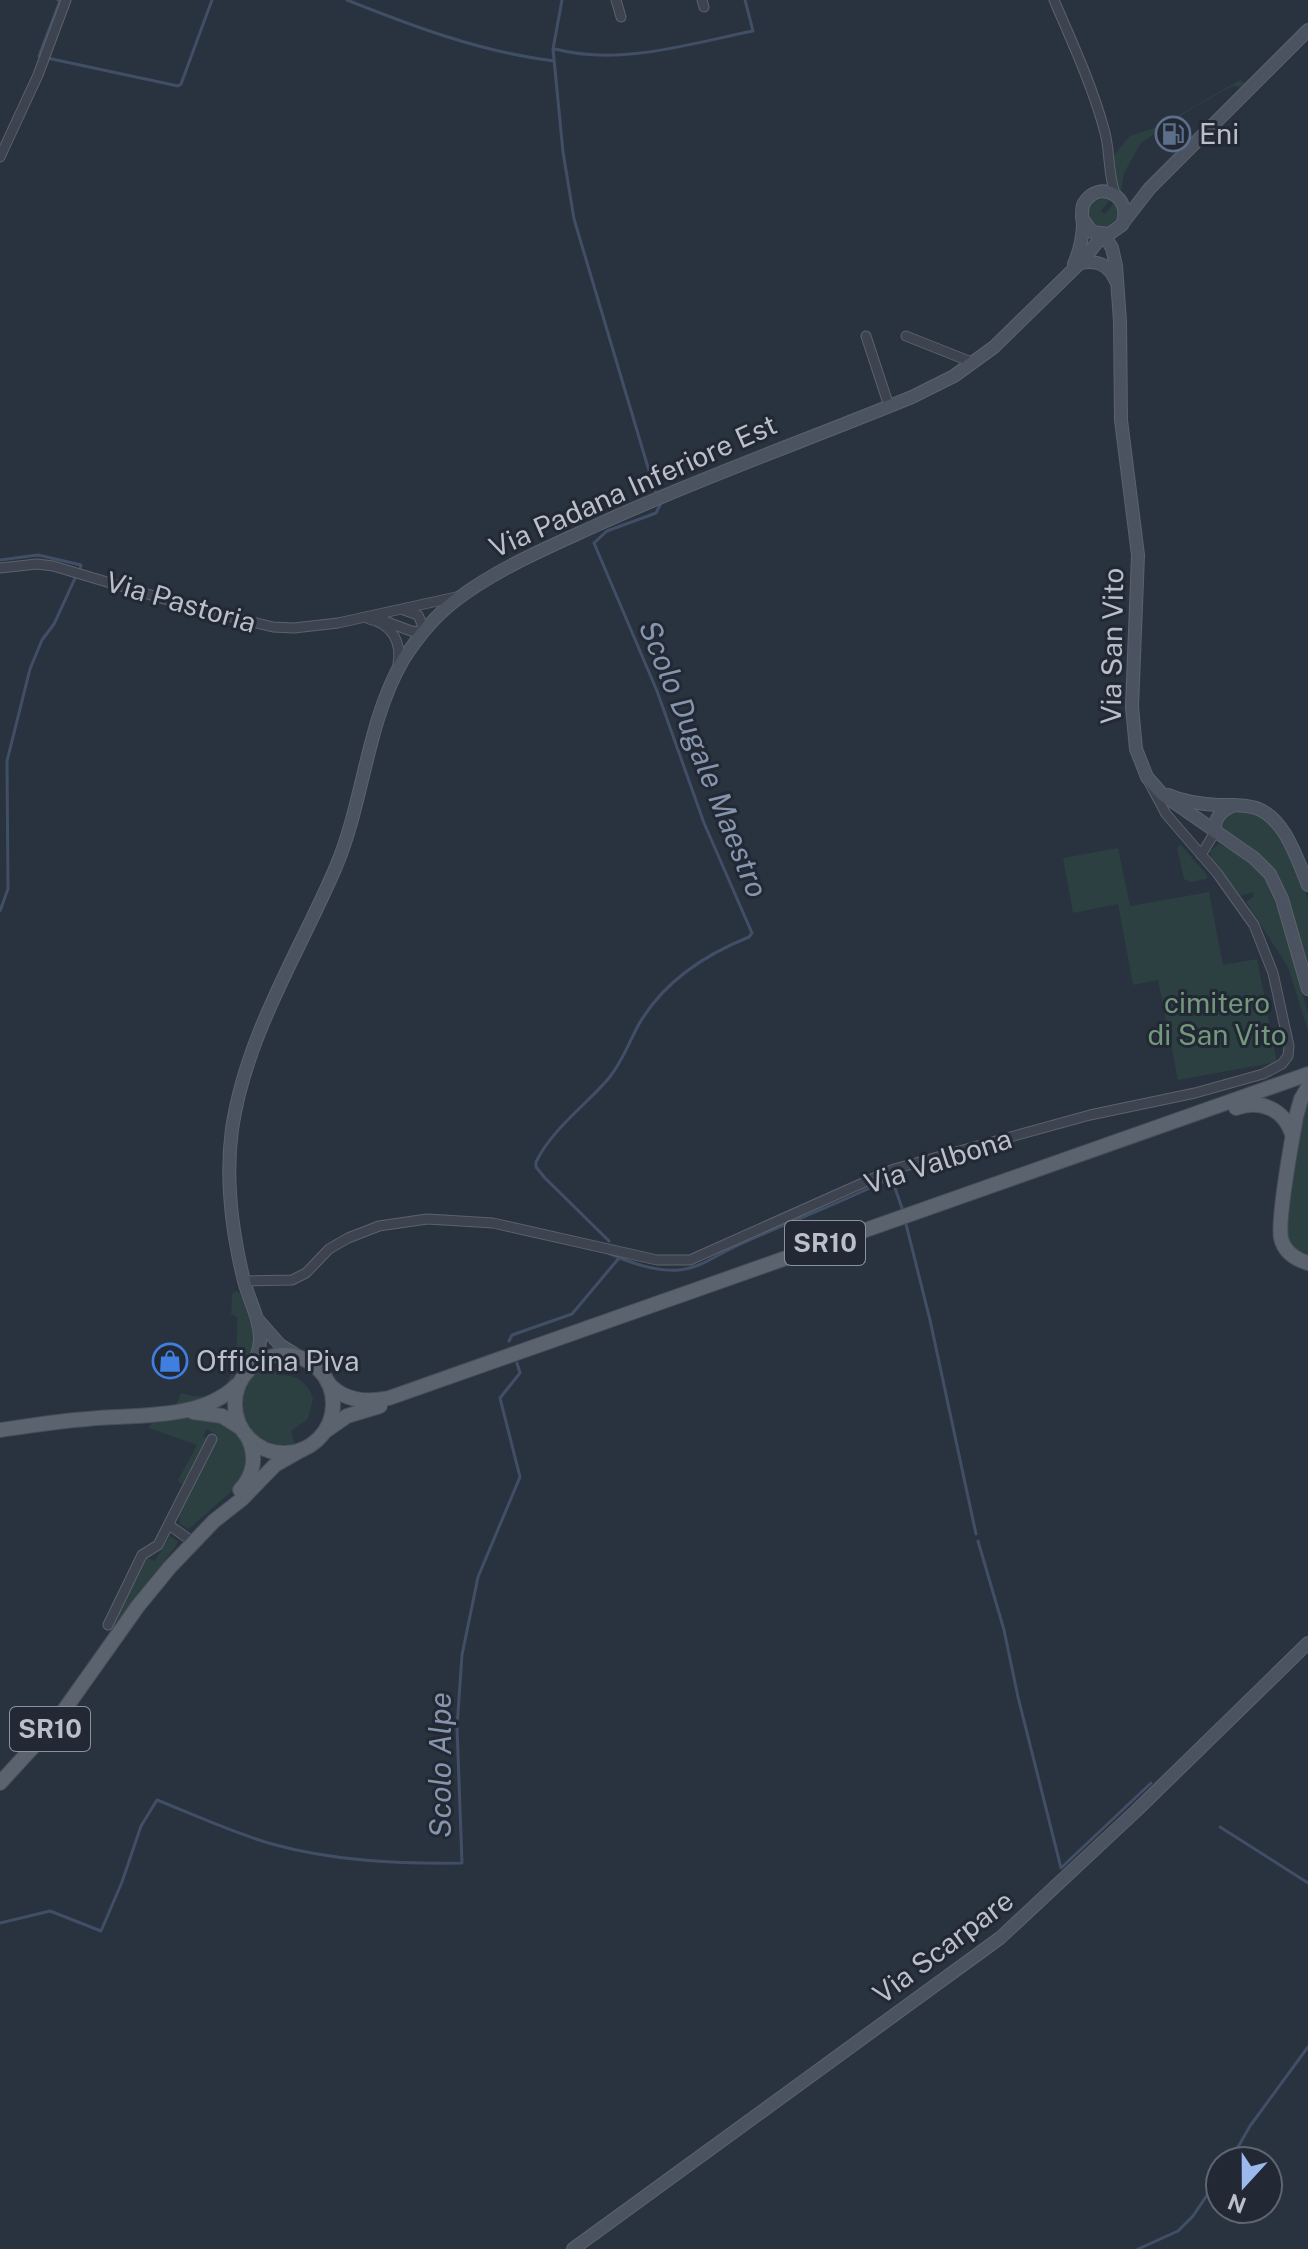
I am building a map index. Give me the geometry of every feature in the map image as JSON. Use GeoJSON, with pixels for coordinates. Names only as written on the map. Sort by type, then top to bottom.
{"type":"FeatureCollection","features":[{"type":"Feature","properties":{"kind":"main road"},"geometry":{"type":"LineString","coordinates":[[1233,1101],[1308,1067]]}},
{"type":"Feature","properties":{"kind":"main road","name":"SR10"},"geometry":{"type":"LineString","coordinates":[[328,1383],[343,1395],[363,1401],[409,1391],[1308,1074]]}},
{"type":"Feature","properties":{"kind":"main road"},"geometry":{"type":"LineString","coordinates":[[1308,1087],[1299,1105],[1292,1139],[1281,1236],[1291,1254],[1308,1263]]}},
{"type":"Feature","properties":{"kind":"main road"},"geometry":{"type":"LineString","coordinates":[[1171,1122],[1258,1104],[1281,1115],[1289,1125],[1292,1139]]}},
{"type":"Feature","properties":{"kind":"main road"},"geometry":{"type":"LineString","coordinates":[[0,1430],[181,1411],[222,1416],[260,1447],[289,1453],[303,1449],[320,1437],[332,1411],[332,1396],[328,1383],[317,1368],[301,1358],[274,1356],[261,1360],[219,1399],[181,1411]]}},
{"type":"Feature","properties":{"kind":"main road"},"geometry":{"type":"LineString","coordinates":[[244,1376],[234,1405],[245,1433]]}},
{"type":"Feature","properties":{"kind":"main road","name":"SR10"},"geometry":{"type":"LineString","coordinates":[[320,1437],[347,1416],[379,1406],[409,1391]]}},
{"type":"Feature","properties":{"kind":"main road","name":"SR10"},"geometry":{"type":"LineString","coordinates":[[0,1783],[55,1723],[138,1606],[251,1475],[254,1458],[245,1433]]}},
{"type":"Feature","properties":{"kind":"main road","name":"SR10"},"geometry":{"type":"LineString","coordinates":[[214,1521],[242,1499],[279,1461],[303,1449]]}},
{"type":"Feature","properties":{"kind":"street"},"geometry":{"type":"LineString","coordinates":[[0,157],[38,75],[66,0]]}},
{"type":"Feature","properties":{"kind":"street"},"geometry":{"type":"LineString","coordinates":[[616,0],[621,17]]}},
{"type":"Feature","properties":{"kind":"street"},"geometry":{"type":"LineString","coordinates":[[1054,0],[1098,109],[1107,141],[1108,165],[1125,211],[1122,225]]}},
{"type":"Feature","properties":{"kind":"street"},"geometry":{"type":"LineString","coordinates":[[1082,218],[1088,229],[1104,235],[1113,233],[1150,188],[1308,30]]}},
{"type":"Feature","properties":{"kind":"street"},"geometry":{"type":"LineString","coordinates":[[1108,165],[1104,180],[1084,202],[1076,265],[1091,261],[1102,264],[1112,272],[1117,284]]}},
{"type":"Feature","properties":{"kind":"street"},"geometry":{"type":"LineString","coordinates":[[1093,194],[1103,191],[1131,198],[1150,188]]}},
{"type":"Feature","properties":{"kind":"street","name":"Via San Vito"},"geometry":{"type":"LineString","coordinates":[[1116,266],[1122,225]]}},
{"type":"Feature","properties":{"kind":"street","name":"Via San Vito"},"geometry":{"type":"LineString","coordinates":[[1104,235],[1112,248],[1116,266],[1121,420],[1138,568],[1132,717],[1136,749],[1147,777],[1157,790],[1254,858],[1276,883],[1308,989]]}},
{"type":"Feature","properties":{"kind":"street","name":"Via Padana Inferiore Est"},"geometry":{"type":"LineString","coordinates":[[244,1376],[259,1346],[256,1316],[244,1281],[229,1190],[231,1141],[240,1087],[256,1038],[341,854],[393,681],[424,632],[442,612],[469,591],[518,562],[647,503],[940,384],[974,363],[1005,337],[1104,235]]}},
{"type":"Feature","properties":{"kind":"street"},"geometry":{"type":"LineString","coordinates":[[866,336],[889,406]]}},
{"type":"Feature","properties":{"kind":"street"},"geometry":{"type":"LineString","coordinates":[[906,336],[974,363]]}},
{"type":"Feature","properties":{"kind":"street","name":"Via Pastoria"},"geometry":{"type":"LineString","coordinates":[[0,568],[37,564],[53,566],[188,606],[273,627],[311,627],[366,619],[442,602],[469,591]]}},
{"type":"Feature","properties":{"kind":"street"},"geometry":{"type":"LineString","coordinates":[[402,610],[418,615],[424,632]]}},
{"type":"Feature","properties":{"kind":"street"},"geometry":{"type":"LineString","coordinates":[[366,619],[387,627],[397,640],[399,659],[393,681]]}},
{"type":"Feature","properties":{"kind":"street","name":"Via Pastoria"},"geometry":{"type":"LineString","coordinates":[[366,619],[383,620],[411,631],[424,632]]}},
{"type":"Feature","properties":{"kind":"street","name":"Via Valbona"},"geometry":{"type":"LineString","coordinates":[[244,1281],[281,1282],[296,1279],[329,1249],[348,1238],[379,1226],[427,1219],[493,1223],[657,1260],[690,1260],[894,1169],[1100,1113],[1210,1089],[1275,1069],[1287,1059],[1289,1046],[1266,950],[1246,912],[1160,807],[1147,777]]}},
{"type":"Feature","properties":{"kind":"street"},"geometry":{"type":"LineString","coordinates":[[1157,790],[1190,802],[1258,809],[1276,822],[1289,842],[1308,885]]}},
{"type":"Feature","properties":{"kind":"street"},"geometry":{"type":"LineString","coordinates":[[1190,843],[1188,832],[1194,818],[1205,809],[1234,805]]}},
{"type":"Feature","properties":{"kind":"street"},"geometry":{"type":"LineString","coordinates":[[1201,855],[1215,832],[1219,814],[1234,805]]}},
{"type":"Feature","properties":{"kind":"street","name":"Via Padana Inferiore Est"},"geometry":{"type":"LineString","coordinates":[[256,1316],[280,1345],[301,1358]]}},
{"type":"Feature","properties":{"kind":"street"},"geometry":{"type":"LineString","coordinates":[[108,1625],[142,1555],[156,1547],[212,1439]]}},
{"type":"Feature","properties":{"kind":"street"},"geometry":{"type":"LineString","coordinates":[[169,1525],[193,1542]]}},
{"type":"Feature","properties":{"kind":"street","name":"Via Scarpare"},"geometry":{"type":"LineString","coordinates":[[573,2249],[1000,1938],[1125,1822],[1308,1643]]}},
{"type":"Feature","properties":{"kind":"green space"},"geometry":{"type":"Polygon","coordinates":[[[1240,80],[1245,84],[1242,87],[1233,86],[1191,109],[1141,143],[1124,173],[1121,192],[1124,193],[1120,193],[1114,177],[1114,155],[1130,136],[1160,126],[1240,80]]]}},
{"type":"Feature","properties":{"kind":"green space"},"geometry":{"type":"Polygon","coordinates":[[[1105,198],[1110,200],[1101,211],[1105,214],[1114,203],[1119,215],[1117,222],[1106,230],[1093,224],[1088,212],[1092,202],[1105,198]]]}},
{"type":"Feature","properties":{"kind":"green space"},"geometry":{"type":"Polygon","coordinates":[[[1234,811],[1250,812],[1264,818],[1292,856],[1308,901],[1308,965],[1279,878],[1273,869],[1221,827],[1224,818],[1234,811]]]}},
{"type":"Feature","properties":{"kind":"green space"},"geometry":{"type":"Polygon","coordinates":[[[1219,844],[1250,864],[1274,892],[1308,1013],[1308,1031],[1288,967],[1246,902],[1254,896],[1253,892],[1241,896],[1211,859],[1210,851],[1219,844]]]}},
{"type":"Feature","properties":{"kind":"green space"},"geometry":{"type":"Polygon","coordinates":[[[1181,845],[1207,875],[1207,879],[1191,882],[1184,879],[1177,848],[1181,845]]]}},
{"type":"Feature","properties":{"kind":"green space","name":"cimitero di San Vito"},"geometry":{"type":"Polygon","coordinates":[[[1118,848],[1130,906],[1209,892],[1223,965],[1257,959],[1277,1062],[1178,1080],[1158,980],[1133,985],[1118,904],[1073,913],[1063,858],[1118,848]]]}},
{"type":"Feature","properties":{"kind":"green space"},"geometry":{"type":"Polygon","coordinates":[[[1308,1092],[1308,1258],[1297,1252],[1291,1243],[1286,1221],[1308,1092]]]}},
{"type":"Feature","properties":{"kind":"green space"},"geometry":{"type":"Polygon","coordinates":[[[235,1291],[240,1293],[255,1335],[252,1354],[227,1387],[215,1396],[176,1405],[181,1393],[199,1397],[213,1394],[230,1377],[236,1348],[237,1317],[231,1314],[232,1294],[235,1291]]]}},
{"type":"Feature","properties":{"kind":"green space"},"geometry":{"type":"Polygon","coordinates":[[[274,1363],[277,1375],[300,1380],[313,1399],[308,1419],[291,1431],[295,1444],[276,1444],[261,1438],[250,1427],[244,1414],[243,1399],[247,1385],[257,1372],[274,1363]]]}},
{"type":"Feature","properties":{"kind":"green space"},"geometry":{"type":"Polygon","coordinates":[[[194,1417],[228,1426],[249,1455],[242,1482],[189,1529],[180,1524],[179,1516],[218,1436],[207,1429],[203,1436],[208,1439],[182,1484],[178,1480],[197,1445],[149,1428],[152,1420],[194,1417]]]}},
{"type":"Feature","properties":{"kind":"green space"},"geometry":{"type":"Polygon","coordinates":[[[170,1536],[178,1541],[176,1546],[107,1634],[146,1557],[155,1561],[170,1536]]]}},
{"type":"Feature","properties":{"kind":"waterway"},"geometry":{"type":"LineString","coordinates":[[39,56],[58,0]]}},
{"type":"Feature","properties":{"kind":"waterway"},"geometry":{"type":"LineString","coordinates":[[47,58],[178,86],[212,0]]}},
{"type":"Feature","properties":{"kind":"waterway"},"geometry":{"type":"LineString","coordinates":[[347,0],[474,45],[554,61]]}},
{"type":"Feature","properties":{"kind":"waterway","name":"Scolo Dugale Maestro"},"geometry":{"type":"LineString","coordinates":[[562,0],[553,49],[563,152],[574,219],[655,491]]}},
{"type":"Feature","properties":{"kind":"waterway"},"geometry":{"type":"LineString","coordinates":[[555,49],[580,54],[630,54],[753,31],[745,0]]}},
{"type":"Feature","properties":{"kind":"waterway","name":"Scolo Dugale Maestro"},"geometry":{"type":"LineString","coordinates":[[609,1241],[545,1178],[536,1167],[536,1162],[560,1128],[614,1072],[639,1024],[660,995],[686,971],[752,933],[704,823],[657,691],[594,543],[607,531],[656,513],[661,503]]}},
{"type":"Feature","properties":{"kind":"waterway"},"geometry":{"type":"LineString","coordinates":[[0,560],[38,555],[81,565],[80,569]]}},
{"type":"Feature","properties":{"kind":"waterway"},"geometry":{"type":"LineString","coordinates":[[0,911],[8,889],[7,761],[30,669],[76,576]]}},
{"type":"Feature","properties":{"kind":"waterway","name":"Scolo Dugale Maestro"},"geometry":{"type":"LineString","coordinates":[[608,1253],[652,1268],[686,1269],[882,1182],[889,1181],[894,1185],[902,1208]]}},
{"type":"Feature","properties":{"kind":"waterway","name":"Scolo Dugale Maestro"},"geometry":{"type":"LineString","coordinates":[[906,1224],[976,1534]]}},
{"type":"Feature","properties":{"kind":"waterway","name":"Scolo Alpe"},"geometry":{"type":"LineString","coordinates":[[509,1341],[512,1335],[572,1314],[619,1258]]}},
{"type":"Feature","properties":{"kind":"waterway","name":"Scolo Alpe"},"geometry":{"type":"LineString","coordinates":[[0,1923],[50,1911],[101,1931],[141,1826],[157,1800],[243,1835],[295,1850],[366,1860],[462,1863],[457,1727],[462,1655],[478,1577],[520,1477],[500,1398],[520,1373],[517,1363]]}},
{"type":"Feature","properties":{"kind":"waterway","name":"Scolo Dugale Maestro"},"geometry":{"type":"LineString","coordinates":[[978,1541],[1004,1630],[1061,1868],[1151,1783]]}},
{"type":"Feature","properties":{"kind":"waterway","name":"Scolo Dugale Maestro"},"geometry":{"type":"LineString","coordinates":[[1220,1827],[1308,1883]]}},
{"type":"Feature","properties":{"kind":"waterway"},"geometry":{"type":"LineString","coordinates":[[1239,2145],[1308,2047]]}},
{"type":"Feature","properties":{"kind":"waterway"},"geometry":{"type":"LineString","coordinates":[[1138,2249],[1178,2231],[1204,2200]]}},
{"type":"Feature","properties":{"kind":"place","name":"Eni"},"geometry":{"type":"Point","coordinates":[1173,134]}},
{"type":"Feature","properties":{"kind":"place","name":"Officina Piva"},"geometry":{"type":"Point","coordinates":[170,1361]}}]}
